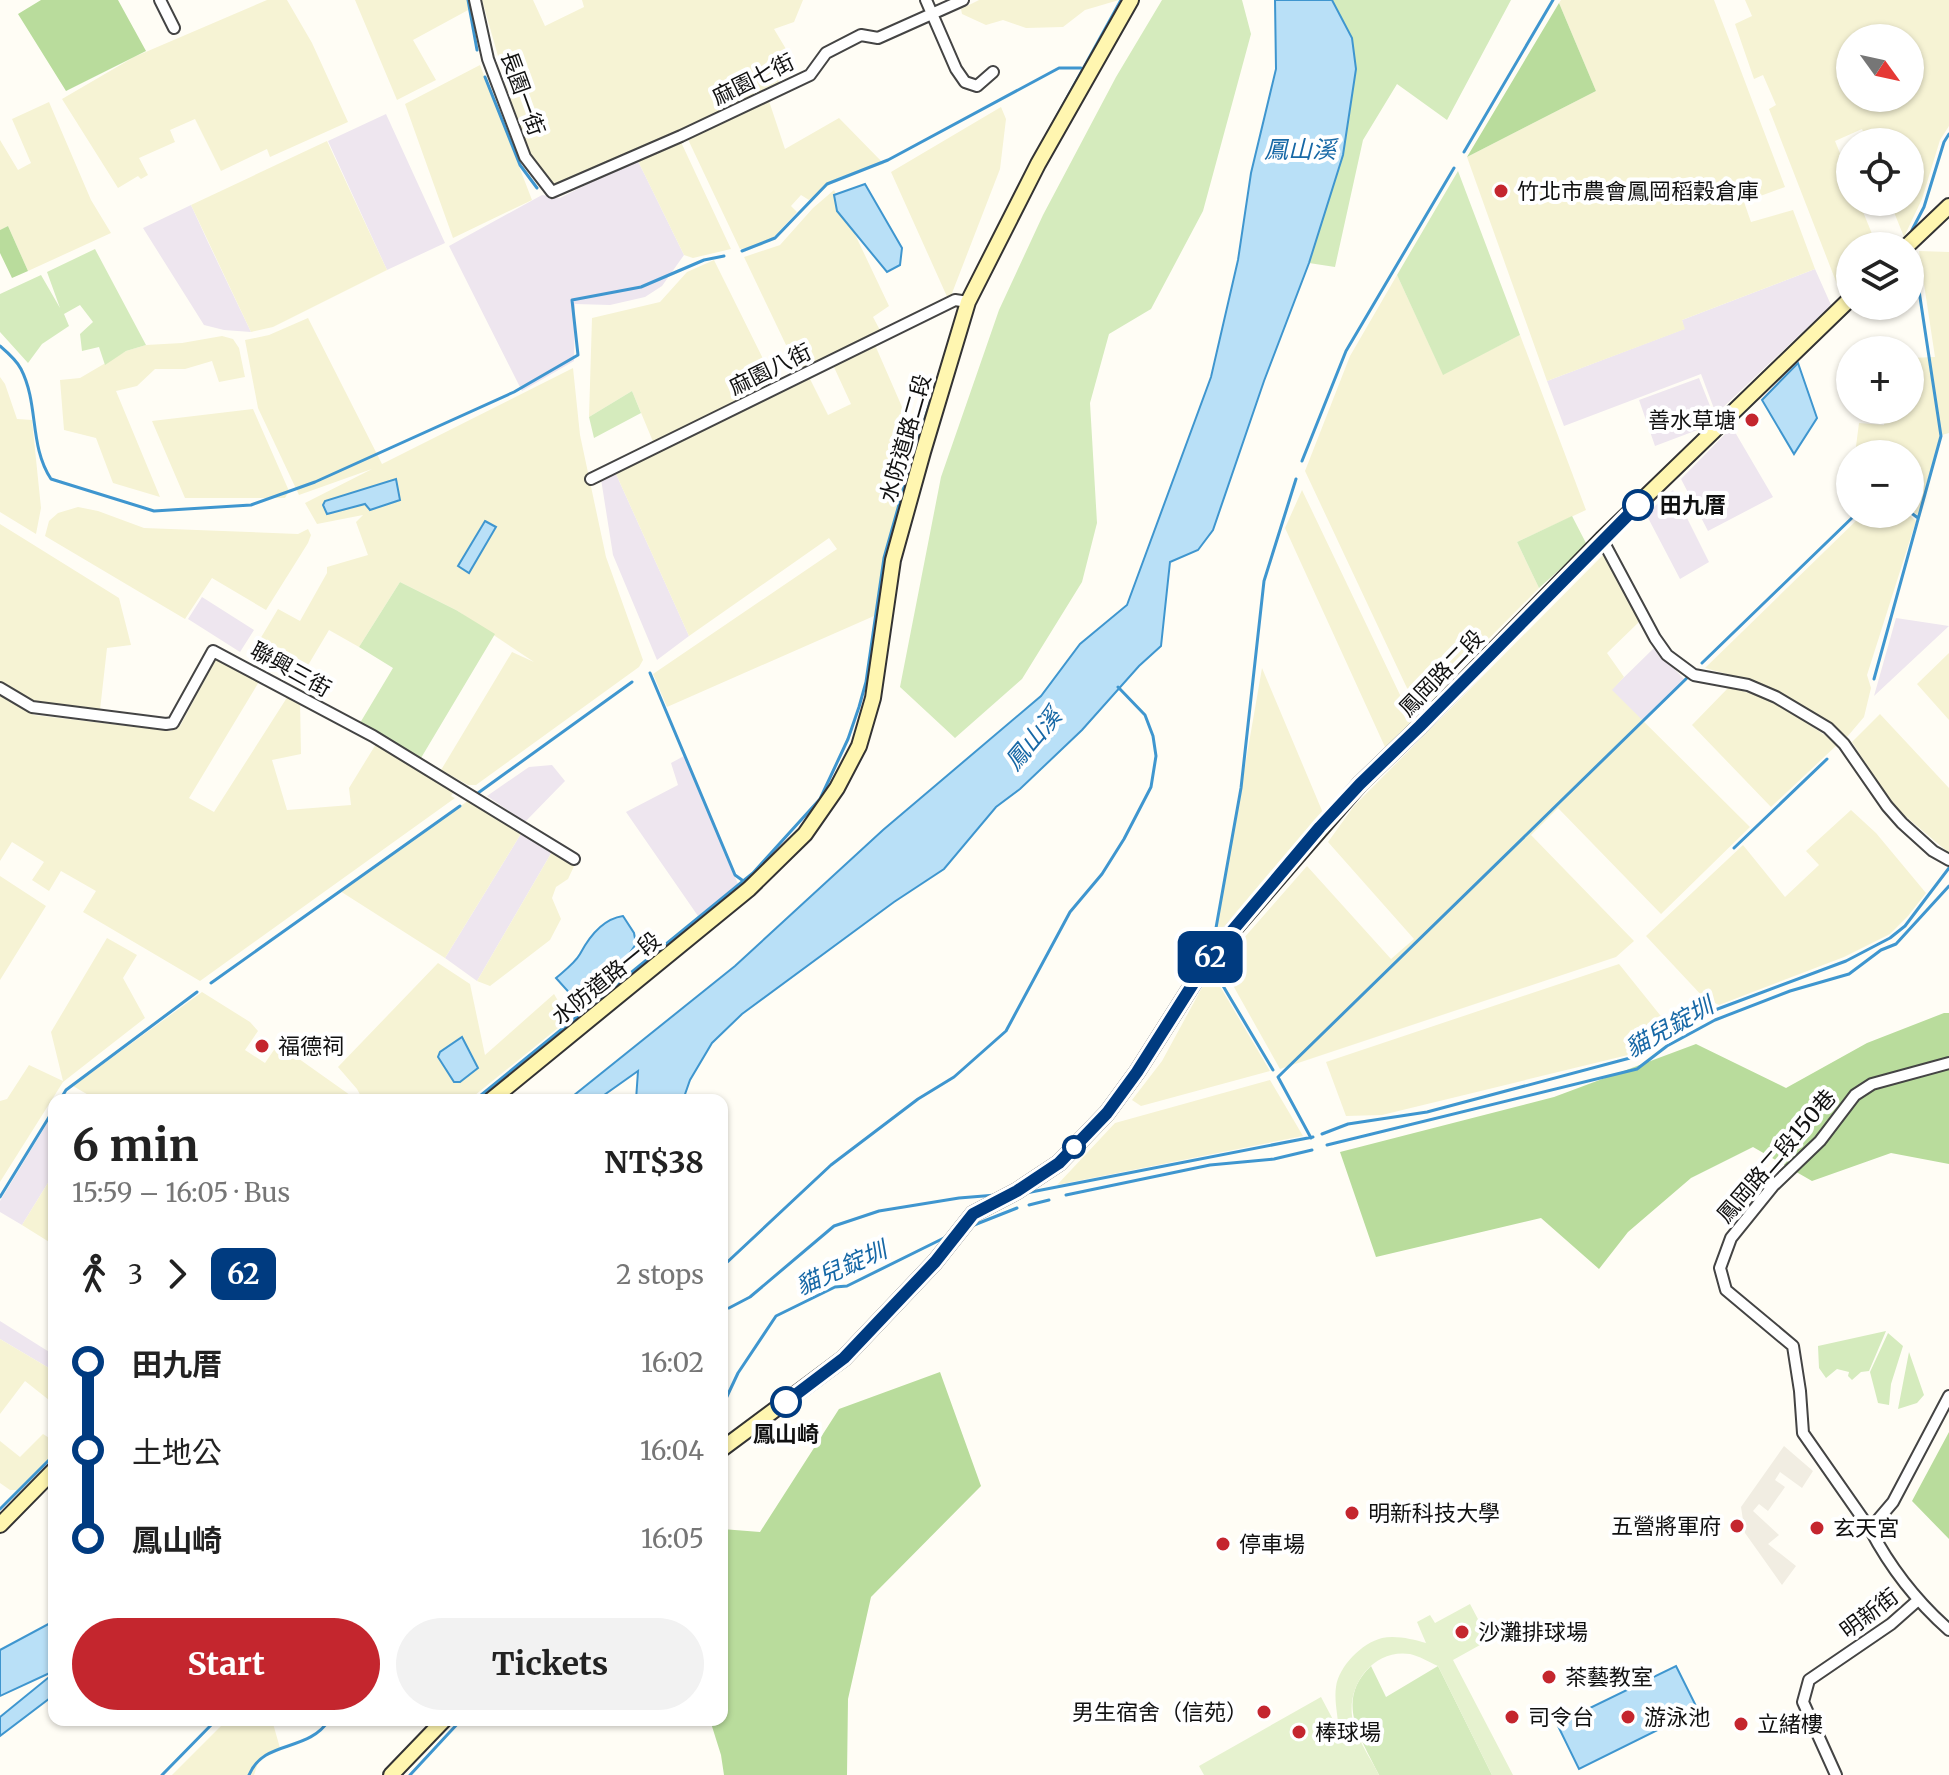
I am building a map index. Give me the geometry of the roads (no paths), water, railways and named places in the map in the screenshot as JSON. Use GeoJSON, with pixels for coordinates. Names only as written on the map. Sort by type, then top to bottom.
{"type":"FeatureCollection","features":[{"type":"Feature","properties":{"kind":"street"},"geometry":{"type":"LineString","coordinates":[[160,0],[174,28]]}},
{"type":"Feature","properties":{"kind":"street","name":"長園一街"},"geometry":{"type":"LineString","coordinates":[[475,0],[488,59],[525,157],[552,192]]}},
{"type":"Feature","properties":{"kind":"street"},"geometry":{"type":"LineString","coordinates":[[926,0],[956,69],[965,82],[977,86],[993,72]]}},
{"type":"Feature","properties":{"kind":"street","name":"麻園七街"},"geometry":{"type":"LineString","coordinates":[[552,192],[810,75],[826,53],[861,35],[878,38],[963,0]]}},
{"type":"Feature","properties":{"kind":"street","name":"水防道路二段"},"geometry":{"type":"LineString","coordinates":[[749,889],[805,834],[837,788],[859,746],[873,698],[893,560],[962,301],[1131,0]]}},
{"type":"Feature","properties":{"kind":"street"},"geometry":{"type":"LineString","coordinates":[[1922,232],[1949,206]]}},
{"type":"Feature","properties":{"kind":"street","name":"麻園八街"},"geometry":{"type":"LineString","coordinates":[[591,479],[962,301]]}},
{"type":"Feature","properties":{"kind":"street","name":"鳳岡路二段"},"geometry":{"type":"LineString","coordinates":[[728,1445],[844,1358],[935,1262],[973,1214],[1024,1187],[1059,1163],[1107,1113],[1137,1072],[1210,957],[1360,784],[1602,539],[1836,313]]}},
{"type":"Feature","properties":{"kind":"street"},"geometry":{"type":"LineString","coordinates":[[1602,539],[1667,655],[1694,675],[1748,685],[1776,697],[1828,728],[1844,744],[1887,806],[1933,851],[1947,859]]}},
{"type":"Feature","properties":{"kind":"street","name":"聯興三街"},"geometry":{"type":"LineString","coordinates":[[0,688],[32,707],[173,723],[213,651],[240,662],[373,736],[574,859]]}},
{"type":"Feature","properties":{"kind":"street","name":"水防道路一段"},"geometry":{"type":"LineString","coordinates":[[498,1094],[749,889]]}},
{"type":"Feature","properties":{"kind":"street","name":"鳳岡路二段150巷"},"geometry":{"type":"LineString","coordinates":[[1870,1529],[1803,1433],[1793,1346],[1726,1290],[1720,1268],[1731,1238],[1773,1186],[1820,1141],[1855,1095],[1872,1084],[1949,1063]]}},
{"type":"Feature","properties":{"kind":"street"},"geometry":{"type":"LineString","coordinates":[[1870,1529],[1893,1502],[1949,1396]]}},
{"type":"Feature","properties":{"kind":"street"},"geometry":{"type":"LineString","coordinates":[[0,1525],[48,1476]]}},
{"type":"Feature","properties":{"kind":"street","name":"明新街"},"geometry":{"type":"LineString","coordinates":[[1836,1775],[1803,1702],[1804,1690],[1809,1680],[1891,1624],[1917,1601],[1894,1572],[1870,1529]]}},
{"type":"Feature","properties":{"kind":"street"},"geometry":{"type":"LineString","coordinates":[[1917,1601],[1949,1630]]}},
{"type":"Feature","properties":{"kind":"street"},"geometry":{"type":"LineString","coordinates":[[391,1775],[438,1726]]}},
{"type":"Feature","properties":{"kind":"water","name":"鳳山溪"},"geometry":{"type":"Polygon","coordinates":[[[1275,0],[1332,0],[1352,38],[1356,69],[1343,155],[1309,263],[1264,381],[1213,530],[1198,550],[1170,562],[1161,646],[1082,730],[1020,789],[996,807],[944,869],[742,1014],[712,1043],[685,1094],[636,1094],[638,1071],[605,1094],[575,1094],[735,966],[883,830],[1041,696],[1080,644],[1127,605],[1211,377],[1238,260],[1251,173],[1276,69],[1275,0]]]}},
{"type":"Feature","properties":{"kind":"water"},"geometry":{"type":"Polygon","coordinates":[[[865,184],[902,248],[900,265],[887,272],[837,211],[834,195],[865,184]]]}},
{"type":"Feature","properties":{"kind":"water"},"geometry":{"type":"Polygon","coordinates":[[[1798,363],[1817,418],[1794,454],[1762,400],[1798,363]]]}},
{"type":"Feature","properties":{"kind":"water"},"geometry":{"type":"Polygon","coordinates":[[[396,479],[400,500],[370,510],[365,504],[327,514],[323,505],[325,501],[396,479]]]}},
{"type":"Feature","properties":{"kind":"water"},"geometry":{"type":"Polygon","coordinates":[[[485,521],[496,527],[469,573],[458,566],[485,521]]]}},
{"type":"Feature","properties":{"kind":"water"},"geometry":{"type":"Polygon","coordinates":[[[623,916],[634,933],[636,944],[627,957],[579,999],[573,997],[556,978],[575,961],[597,930],[623,916]]]}},
{"type":"Feature","properties":{"kind":"water"},"geometry":{"type":"Polygon","coordinates":[[[462,1037],[478,1068],[460,1082],[454,1082],[438,1057],[440,1052],[462,1037]]]}},
{"type":"Feature","properties":{"kind":"water"},"geometry":{"type":"Polygon","coordinates":[[[48,1624],[48,1674],[0,1696],[0,1650],[48,1624]]]}},
{"type":"Feature","properties":{"kind":"water","name":"游泳池"},"geometry":{"type":"Polygon","coordinates":[[[1676,1666],[1698,1710],[1579,1769],[1557,1724],[1676,1666]]]}},
{"type":"Feature","properties":{"kind":"water"},"geometry":{"type":"Polygon","coordinates":[[[48,1678],[48,1700],[0,1736],[0,1717],[48,1678]]]}},
{"type":"Feature","properties":{"kind":"waterway"},"geometry":{"type":"LineString","coordinates":[[468,0],[477,50]]}},
{"type":"Feature","properties":{"kind":"waterway"},"geometry":{"type":"LineString","coordinates":[[1046,136],[1121,0]]}},
{"type":"Feature","properties":{"kind":"waterway"},"geometry":{"type":"LineString","coordinates":[[1464,152],[1553,0]]}},
{"type":"Feature","properties":{"kind":"waterway"},"geometry":{"type":"LineString","coordinates":[[742,251],[775,238],[827,184],[888,160],[1059,68],[1081,68]]}},
{"type":"Feature","properties":{"kind":"waterway"},"geometry":{"type":"LineString","coordinates":[[485,77],[520,165],[537,188]]}},
{"type":"Feature","properties":{"kind":"waterway"},"geometry":{"type":"LineString","coordinates":[[1912,230],[1924,207],[1949,134]]}},
{"type":"Feature","properties":{"kind":"waterway"},"geometry":{"type":"LineString","coordinates":[[1302,461],[1346,351],[1454,168]]}},
{"type":"Feature","properties":{"kind":"waterway"},"geometry":{"type":"LineString","coordinates":[[998,228],[1011,203]]}},
{"type":"Feature","properties":{"kind":"waterway"},"geometry":{"type":"LineString","coordinates":[[0,346],[17,363],[27,382],[40,453],[51,479],[154,511],[251,505],[315,482],[514,392],[578,355],[572,300],[641,287],[704,260],[724,256]]}},
{"type":"Feature","properties":{"kind":"waterway"},"geometry":{"type":"LineString","coordinates":[[1874,679],[1941,436],[1923,320]]}},
{"type":"Feature","properties":{"kind":"waterway"},"geometry":{"type":"LineString","coordinates":[[482,1094],[753,873],[820,799],[859,707],[866,682],[884,558],[947,349]]}},
{"type":"Feature","properties":{"kind":"waterway"},"geometry":{"type":"LineString","coordinates":[[1214,939],[1241,788],[1264,581],[1296,479]]}},
{"type":"Feature","properties":{"kind":"waterway"},"geometry":{"type":"LineString","coordinates":[[1702,663],[1842,528]]}},
{"type":"Feature","properties":{"kind":"waterway"},"geometry":{"type":"LineString","coordinates":[[650,673],[735,875],[742,880]]}},
{"type":"Feature","properties":{"kind":"waterway"},"geometry":{"type":"LineString","coordinates":[[1311,1138],[1278,1077],[1689,676]]}},
{"type":"Feature","properties":{"kind":"waterway"},"geometry":{"type":"LineString","coordinates":[[478,793],[632,682]]}},
{"type":"Feature","properties":{"kind":"waterway"},"geometry":{"type":"LineString","coordinates":[[728,1261],[831,1165],[918,1099],[954,1077],[1006,1031],[1070,912],[1102,874],[1151,787],[1156,756],[1153,736],[1145,715],[1118,687]]}},
{"type":"Feature","properties":{"kind":"waterway"},"geometry":{"type":"LineString","coordinates":[[1734,848],[1827,759]]}},
{"type":"Feature","properties":{"kind":"waterway"},"geometry":{"type":"LineString","coordinates":[[211,983],[460,806]]}},
{"type":"Feature","properties":{"kind":"waterway"},"geometry":{"type":"LineString","coordinates":[[1322,1134],[1348,1124],[1427,1112],[1630,1058],[1647,1050],[1668,1032],[1707,1013],[1846,961],[1890,938],[1905,926],[1949,868]]}},
{"type":"Feature","properties":{"kind":"waterway","name":"貓兒錠圳"},"geometry":{"type":"LineString","coordinates":[[1327,1145],[1637,1069],[1667,1046],[1715,1020],[1790,991],[1849,974],[1881,950],[1896,944],[1949,886]]}},
{"type":"Feature","properties":{"kind":"waterway"},"geometry":{"type":"LineString","coordinates":[[1213,969],[1273,1070]]}},
{"type":"Feature","properties":{"kind":"waterway"},"geometry":{"type":"LineString","coordinates":[[64,1094],[197,992]]}},
{"type":"Feature","properties":{"kind":"waterway"},"geometry":{"type":"LineString","coordinates":[[0,1197],[48,1119]]}},
{"type":"Feature","properties":{"kind":"waterway"},"geometry":{"type":"LineString","coordinates":[[1026,1193],[1313,1137]]}},
{"type":"Feature","properties":{"kind":"waterway","name":"貓兒錠圳"},"geometry":{"type":"LineString","coordinates":[[1066,1195],[1210,1165],[1274,1159],[1312,1150]]}},
{"type":"Feature","properties":{"kind":"waterway"},"geometry":{"type":"LineString","coordinates":[[729,1308],[750,1297],[834,1226],[879,1211],[996,1195]]}},
{"type":"Feature","properties":{"kind":"waterway","name":"貓兒錠圳"},"geometry":{"type":"LineString","coordinates":[[1029,1205],[1049,1200]]}},
{"type":"Feature","properties":{"kind":"waterway","name":"貓兒錠圳"},"geometry":{"type":"LineString","coordinates":[[969,1227],[1017,1208]]}},
{"type":"Feature","properties":{"kind":"waterway","name":"貓兒錠圳"},"geometry":{"type":"LineString","coordinates":[[728,1394],[738,1373],[776,1316],[835,1287],[847,1286],[948,1236]]}},
{"type":"Feature","properties":{"kind":"waterway"},"geometry":{"type":"LineString","coordinates":[[0,1509],[48,1461]]}},
{"type":"Feature","properties":{"kind":"waterway"},"geometry":{"type":"LineString","coordinates":[[162,1775],[210,1726]]}},
{"type":"Feature","properties":{"kind":"waterway"},"geometry":{"type":"LineString","coordinates":[[249,1775],[265,1756],[310,1737],[324,1726]]}},
{"type":"Feature","properties":{"kind":"waterway"},"geometry":{"type":"LineString","coordinates":[[410,1775],[455,1726]]}},
{"type":"Feature","properties":{"kind":"place","name":"竹北市農會鳳岡稻穀倉庫"},"geometry":{"type":"Point","coordinates":[1501,191]}},
{"type":"Feature","properties":{"kind":"place","name":"善水草塘"},"geometry":{"type":"Point","coordinates":[1752,420]}},
{"type":"Feature","properties":{"kind":"place","name":"田九厝"},"geometry":{"type":"Point","coordinates":[1638,505]}},
{"type":"Feature","properties":{"kind":"place","name":"福德祠"},"geometry":{"type":"Point","coordinates":[262,1046]}},
{"type":"Feature","properties":{"kind":"place","name":"鳳山崎"},"geometry":{"type":"Point","coordinates":[786,1402]}},
{"type":"Feature","properties":{"kind":"place","name":"明新科技大學"},"geometry":{"type":"Point","coordinates":[1352,1513]}},
{"type":"Feature","properties":{"kind":"place","name":"五營將軍府"},"geometry":{"type":"Point","coordinates":[1737,1526]}},
{"type":"Feature","properties":{"kind":"place","name":"玄天宮"},"geometry":{"type":"Point","coordinates":[1817,1528]}},
{"type":"Feature","properties":{"kind":"place","name":"停車場"},"geometry":{"type":"Point","coordinates":[1223,1544]}},
{"type":"Feature","properties":{"kind":"place","name":"沙灘排球場"},"geometry":{"type":"Point","coordinates":[1462,1632]}},
{"type":"Feature","properties":{"kind":"place","name":"茶藝教室"},"geometry":{"type":"Point","coordinates":[1549,1677]}},
{"type":"Feature","properties":{"kind":"place","name":"男生宿舍（信苑）"},"geometry":{"type":"Point","coordinates":[1264,1712]}},
{"type":"Feature","properties":{"kind":"place","name":"司令台"},"geometry":{"type":"Point","coordinates":[1512,1717]}},
{"type":"Feature","properties":{"kind":"place","name":"游泳池"},"geometry":{"type":"Point","coordinates":[1628,1717]}},
{"type":"Feature","properties":{"kind":"place","name":"立緒樓"},"geometry":{"type":"Point","coordinates":[1741,1724]}},
{"type":"Feature","properties":{"kind":"place","name":"棒球場"},"geometry":{"type":"Point","coordinates":[1299,1732]}}]}
